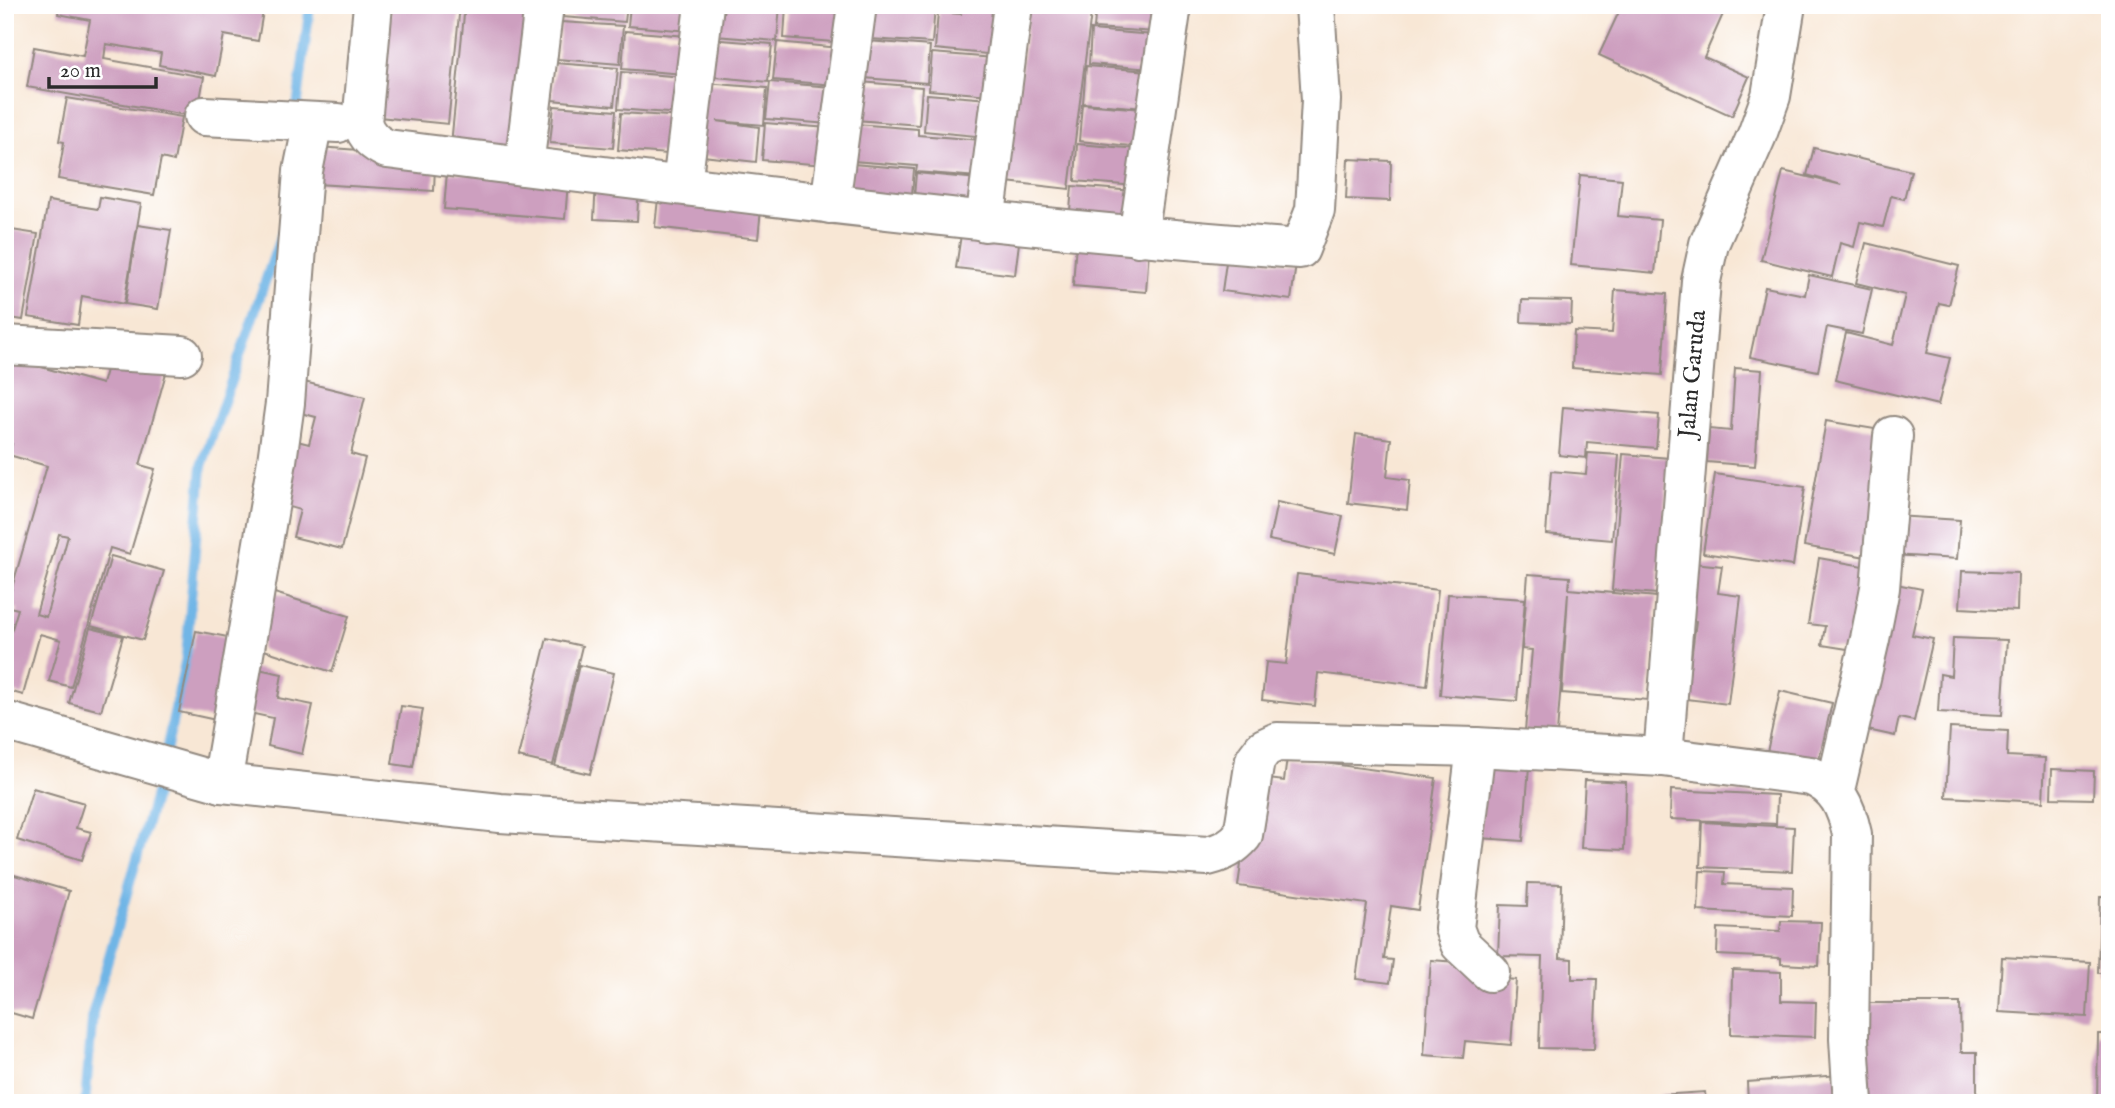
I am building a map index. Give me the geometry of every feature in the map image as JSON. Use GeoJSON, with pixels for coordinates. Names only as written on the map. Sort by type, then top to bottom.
{"type":"FeatureCollection","features":[{"type":"Feature","properties":{"kind":"street"},"geometry":{"type":"LineString","coordinates":[[373,5],[362,123],[366,135],[387,149],[985,222],[1138,237],[1300,248],[1315,211],[1321,100],[1315,5]]}},
{"type":"Feature","properties":{"kind":"street"},"geometry":{"type":"LineString","coordinates":[[524,166],[544,5]]}},
{"type":"Feature","properties":{"kind":"street"},"geometry":{"type":"LineString","coordinates":[[682,185],[704,5]]}},
{"type":"Feature","properties":{"kind":"street"},"geometry":{"type":"LineString","coordinates":[[830,204],[857,5]]}},
{"type":"Feature","properties":{"kind":"street"},"geometry":{"type":"LineString","coordinates":[[985,222],[1013,5]]}},
{"type":"Feature","properties":{"kind":"street"},"geometry":{"type":"LineString","coordinates":[[1138,237],[1171,5]]}},
{"type":"Feature","properties":{"kind":"street","name":"Jalan Garuda"},"geometry":{"type":"LineString","coordinates":[[1663,757],[1701,281],[1709,244],[1758,135],[1771,96],[1786,5]]}},
{"type":"Feature","properties":{"kind":"street"},"geometry":{"type":"LineString","coordinates":[[204,116],[362,123]]}},
{"type":"Feature","properties":{"kind":"street"},"geometry":{"type":"LineString","coordinates":[[222,783],[285,403],[303,171],[299,120]]}},
{"type":"Feature","properties":{"kind":"street"},"geometry":{"type":"LineString","coordinates":[[5,345],[182,355]]}},
{"type":"Feature","properties":{"kind":"street"},"geometry":{"type":"LineString","coordinates":[[1835,790],[1880,588],[1893,436]]}},
{"type":"Feature","properties":{"kind":"street"},"geometry":{"type":"LineString","coordinates":[[5,721],[222,783],[500,813],[1208,856],[1236,844],[1243,835],[1255,760],[1264,748],[1277,742],[1476,747],[1663,757],[1811,776],[1824,781],[1835,790],[1846,808],[1852,834],[1849,1039],[1853,1103]]}},
{"type":"Feature","properties":{"kind":"street"},"geometry":{"type":"LineString","coordinates":[[1476,747],[1454,928],[1460,944],[1490,972]]}},
{"type":"Feature","properties":{"kind":"building"},"geometry":{"type":"Polygon","coordinates":[[[59,5],[264,5],[258,41],[224,35],[216,76],[159,65],[161,53],[106,44],[104,59],[204,77],[197,117],[27,87],[34,47],[83,56],[90,20],[58,14],[59,5]]]}},
{"type":"Feature","properties":{"kind":"building"},"geometry":{"type":"Polygon","coordinates":[[[391,5],[460,5],[448,124],[379,117],[391,5]]]}},
{"type":"Feature","properties":{"kind":"building"},"geometry":{"type":"Polygon","coordinates":[[[465,5],[535,5],[520,151],[451,144],[465,5]]]}},
{"type":"Feature","properties":{"kind":"building"},"geometry":{"type":"Polygon","coordinates":[[[564,5],[627,5],[625,22],[563,17],[564,5]]]}},
{"type":"Feature","properties":{"kind":"building"},"geometry":{"type":"Polygon","coordinates":[[[630,5],[693,5],[690,31],[628,26],[630,5]]]}},
{"type":"Feature","properties":{"kind":"building"},"geometry":{"type":"Polygon","coordinates":[[[717,5],[780,5],[777,41],[715,36],[717,5]]]}},
{"type":"Feature","properties":{"kind":"building"},"geometry":{"type":"Polygon","coordinates":[[[786,5],[849,5],[846,43],[784,38],[786,5]]]}},
{"type":"Feature","properties":{"kind":"building"},"geometry":{"type":"Polygon","coordinates":[[[872,5],[935,7],[932,43],[870,39],[872,5]]]}},
{"type":"Feature","properties":{"kind":"building"},"geometry":{"type":"Polygon","coordinates":[[[939,5],[1001,5],[997,55],[935,49],[938,12],[962,14],[938,11],[939,5]]]}},
{"type":"Feature","properties":{"kind":"building"},"geometry":{"type":"Polygon","coordinates":[[[1029,5],[1092,5],[1069,189],[1007,182],[1029,5]]]}},
{"type":"Feature","properties":{"kind":"building"},"geometry":{"type":"Polygon","coordinates":[[[1096,5],[1159,5],[1156,32],[1094,28],[1096,5]]]}},
{"type":"Feature","properties":{"kind":"building"},"geometry":{"type":"Polygon","coordinates":[[[1622,5],[1727,5],[1704,57],[1749,77],[1732,116],[1599,55],[1622,5]]]}},
{"type":"Feature","properties":{"kind":"building"},"geometry":{"type":"Polygon","coordinates":[[[561,22],[623,26],[620,64],[557,59],[561,22]]]}},
{"type":"Feature","properties":{"kind":"building"},"geometry":{"type":"Polygon","coordinates":[[[1091,30],[1154,35],[1152,69],[1089,64],[1091,30]]]}},
{"type":"Feature","properties":{"kind":"building"},"geometry":{"type":"Polygon","coordinates":[[[625,31],[687,36],[684,74],[622,69],[625,31]]]}},
{"type":"Feature","properties":{"kind":"building"},"geometry":{"type":"Polygon","coordinates":[[[709,39],[772,44],[768,82],[706,76],[709,39]]]}},
{"type":"Feature","properties":{"kind":"building"},"geometry":{"type":"Polygon","coordinates":[[[868,41],[930,46],[927,83],[864,78],[868,41]]]}},
{"type":"Feature","properties":{"kind":"building"},"geometry":{"type":"Polygon","coordinates":[[[777,42],[839,48],[836,85],[773,80],[777,42]]]}},
{"type":"Feature","properties":{"kind":"building"},"geometry":{"type":"Polygon","coordinates":[[[932,53],[994,58],[991,95],[929,90],[932,53]]]}},
{"type":"Feature","properties":{"kind":"building"},"geometry":{"type":"Polygon","coordinates":[[[555,63],[618,68],[614,106],[552,100],[555,63]]]}},
{"type":"Feature","properties":{"kind":"building"},"geometry":{"type":"Polygon","coordinates":[[[1086,66],[1149,71],[1145,108],[1083,103],[1086,66]]]}},
{"type":"Feature","properties":{"kind":"building"},"geometry":{"type":"Polygon","coordinates":[[[621,72],[684,77],[680,114],[618,109],[621,72]]]}},
{"type":"Feature","properties":{"kind":"building"},"geometry":{"type":"Polygon","coordinates":[[[770,82],[832,87],[829,124],[766,119],[770,82]]]}},
{"type":"Feature","properties":{"kind":"building"},"geometry":{"type":"Polygon","coordinates":[[[860,82],[922,87],[919,125],[856,120],[860,82]]]}},
{"type":"Feature","properties":{"kind":"building"},"geometry":{"type":"Polygon","coordinates":[[[705,83],[767,88],[764,125],[717,121],[759,127],[756,162],[694,155],[705,83]]]}},
{"type":"Feature","properties":{"kind":"building"},"geometry":{"type":"Polygon","coordinates":[[[927,94],[989,99],[986,137],[924,131],[927,94]]]}},
{"type":"Feature","properties":{"kind":"building"},"geometry":{"type":"Polygon","coordinates":[[[67,98],[182,117],[174,161],[161,158],[154,195],[58,179],[64,142],[59,141],[67,98]]]}},
{"type":"Feature","properties":{"kind":"building"},"geometry":{"type":"Polygon","coordinates":[[[1082,104],[1144,109],[1141,147],[1079,141],[1082,104]]]}},
{"type":"Feature","properties":{"kind":"building"},"geometry":{"type":"Polygon","coordinates":[[[554,106],[616,111],[613,148],[550,143],[554,106]]]}},
{"type":"Feature","properties":{"kind":"building"},"geometry":{"type":"Polygon","coordinates":[[[621,113],[684,117],[680,155],[618,150],[621,113]]]}},
{"type":"Feature","properties":{"kind":"building"},"geometry":{"type":"Polygon","coordinates":[[[765,123],[828,128],[825,165],[762,160],[765,123]]]}},
{"type":"Feature","properties":{"kind":"building"},"geometry":{"type":"Polygon","coordinates":[[[856,124],[918,129],[918,135],[982,140],[978,177],[916,172],[917,166],[853,161],[856,124]]]}},
{"type":"Feature","properties":{"kind":"building"},"geometry":{"type":"Polygon","coordinates":[[[1077,144],[1139,149],[1136,186],[1075,181],[1077,144]]]}},
{"type":"Feature","properties":{"kind":"building"},"geometry":{"type":"Polygon","coordinates":[[[318,147],[372,151],[435,165],[434,191],[316,184],[318,147]]]}},
{"type":"Feature","properties":{"kind":"building"},"geometry":{"type":"Polygon","coordinates":[[[1814,148],[1911,171],[1904,199],[1891,196],[1883,227],[1860,222],[1854,247],[1840,243],[1832,277],[1761,260],[1783,171],[1842,185],[1807,175],[1814,148]]]}},
{"type":"Feature","properties":{"kind":"building"},"geometry":{"type":"Polygon","coordinates":[[[1348,159],[1391,161],[1390,201],[1346,199],[1348,159]]]}},
{"type":"Feature","properties":{"kind":"building"},"geometry":{"type":"Polygon","coordinates":[[[852,164],[914,169],[911,207],[849,202],[852,164]]]}},
{"type":"Feature","properties":{"kind":"building"},"geometry":{"type":"Polygon","coordinates":[[[447,172],[568,182],[565,219],[444,209],[447,172]]]}},
{"type":"Feature","properties":{"kind":"building"},"geometry":{"type":"Polygon","coordinates":[[[916,173],[978,179],[975,215],[913,209],[916,173]]]}},
{"type":"Feature","properties":{"kind":"building"},"geometry":{"type":"Polygon","coordinates":[[[1580,175],[1622,179],[1618,216],[1660,220],[1655,273],[1571,265],[1580,175]]]}},
{"type":"Feature","properties":{"kind":"building"},"geometry":{"type":"Polygon","coordinates":[[[596,181],[639,182],[637,221],[594,219],[596,181]]]}},
{"type":"Feature","properties":{"kind":"building"},"geometry":{"type":"Polygon","coordinates":[[[1072,186],[1134,191],[1131,228],[1069,223],[1072,186]]]}},
{"type":"Feature","properties":{"kind":"building"},"geometry":{"type":"Polygon","coordinates":[[[659,189],[762,199],[758,239],[655,227],[659,189]]]}},
{"type":"Feature","properties":{"kind":"building"},"geometry":{"type":"Polygon","coordinates":[[[100,197],[141,204],[124,304],[82,296],[78,325],[28,317],[48,201],[98,209],[100,197]]]}},
{"type":"Feature","properties":{"kind":"building"},"geometry":{"type":"Polygon","coordinates":[[[138,225],[171,230],[158,309],[125,304],[138,225]]]}},
{"type":"Feature","properties":{"kind":"building"},"geometry":{"type":"Polygon","coordinates":[[[962,228],[1020,235],[1015,275],[956,268],[962,228]]]}},
{"type":"Feature","properties":{"kind":"building"},"geometry":{"type":"Polygon","coordinates":[[[5,229],[38,234],[23,320],[5,317],[5,229]]]}},
{"type":"Feature","properties":{"kind":"building"},"geometry":{"type":"Polygon","coordinates":[[[1076,242],[1149,249],[1146,292],[1073,286],[1076,242]]]}},
{"type":"Feature","properties":{"kind":"building"},"geometry":{"type":"Polygon","coordinates":[[[1866,243],[1959,266],[1949,305],[1939,303],[1927,353],[1950,358],[1938,405],[1835,380],[1846,333],[1893,345],[1905,295],[1856,283],[1866,243]]]}},
{"type":"Feature","properties":{"kind":"building"},"geometry":{"type":"Polygon","coordinates":[[[1227,255],[1296,264],[1291,300],[1222,291],[1227,255]]]}},
{"type":"Feature","properties":{"kind":"building"},"geometry":{"type":"Polygon","coordinates":[[[1809,275],[1872,289],[1862,334],[1827,327],[1818,371],[1750,357],[1765,287],[1805,295],[1809,275]]]}},
{"type":"Feature","properties":{"kind":"building"},"geometry":{"type":"Polygon","coordinates":[[[1615,290],[1667,294],[1662,375],[1572,368],[1574,331],[1612,333],[1615,290]]]}},
{"type":"Feature","properties":{"kind":"building"},"geometry":{"type":"Polygon","coordinates":[[[1522,300],[1572,301],[1571,324],[1521,322],[1522,300]]]}},
{"type":"Feature","properties":{"kind":"building"},"geometry":{"type":"Polygon","coordinates":[[[5,347],[34,365],[102,384],[110,356],[166,373],[140,465],[155,469],[130,554],[110,548],[71,687],[49,681],[61,640],[40,634],[23,695],[5,690],[5,652],[18,609],[5,606],[5,597],[9,598],[47,466],[9,455],[12,444],[5,442],[5,347]],[[59,534],[36,614],[46,617],[68,536],[59,534]]]}},
{"type":"Feature","properties":{"kind":"building"},"geometry":{"type":"Polygon","coordinates":[[[1735,368],[1762,370],[1755,466],[1707,462],[1709,429],[1731,431],[1735,368]]]}},
{"type":"Feature","properties":{"kind":"building"},"geometry":{"type":"Polygon","coordinates":[[[296,380],[365,397],[351,454],[365,458],[342,549],[293,537],[300,510],[286,506],[293,440],[309,444],[316,417],[289,410],[296,380]]]}},
{"type":"Feature","properties":{"kind":"building"},"geometry":{"type":"Polygon","coordinates":[[[1563,407],[1659,415],[1656,448],[1587,442],[1586,458],[1559,455],[1563,407]]]}},
{"type":"Feature","properties":{"kind":"building"},"geometry":{"type":"Polygon","coordinates":[[[1826,421],[1887,431],[1866,557],[1804,546],[1826,421]]]}},
{"type":"Feature","properties":{"kind":"building"},"geometry":{"type":"Polygon","coordinates":[[[1356,434],[1391,439],[1387,477],[1410,480],[1407,510],[1348,503],[1356,434]]]}},
{"type":"Feature","properties":{"kind":"building"},"geometry":{"type":"Polygon","coordinates":[[[1588,453],[1619,455],[1612,540],[1546,534],[1551,471],[1586,474],[1588,453]]]}},
{"type":"Feature","properties":{"kind":"building"},"geometry":{"type":"Polygon","coordinates":[[[1623,454],[1669,458],[1657,594],[1612,590],[1623,454]]]}},
{"type":"Feature","properties":{"kind":"building"},"geometry":{"type":"Polygon","coordinates":[[[1715,474],[1805,487],[1793,566],[1703,553],[1715,474]]]}},
{"type":"Feature","properties":{"kind":"building"},"geometry":{"type":"Polygon","coordinates":[[[1277,502],[1343,516],[1335,554],[1269,540],[1277,502]]]}},
{"type":"Feature","properties":{"kind":"building"},"geometry":{"type":"Polygon","coordinates":[[[1895,516],[1960,520],[1957,559],[1893,555],[1895,516]]]}},
{"type":"Feature","properties":{"kind":"building"},"geometry":{"type":"Polygon","coordinates":[[[111,556],[164,571],[143,640],[91,626],[111,556]]]}},
{"type":"Feature","properties":{"kind":"building"},"geometry":{"type":"Polygon","coordinates":[[[1819,558],[1874,568],[1860,651],[1822,645],[1825,626],[1808,624],[1819,558]]]}},
{"type":"Feature","properties":{"kind":"building"},"geometry":{"type":"Polygon","coordinates":[[[1693,563],[1722,566],[1718,593],[1741,596],[1728,704],[1686,699],[1696,621],[1686,619],[1693,563]]]}},
{"type":"Feature","properties":{"kind":"building"},"geometry":{"type":"Polygon","coordinates":[[[1962,571],[2018,573],[2017,611],[1960,608],[1962,571]]]}},
{"type":"Feature","properties":{"kind":"building"},"geometry":{"type":"Polygon","coordinates":[[[1297,574],[1438,590],[1427,686],[1318,673],[1315,706],[1262,700],[1266,662],[1286,664],[1297,574]]]}},
{"type":"Feature","properties":{"kind":"building"},"geometry":{"type":"Polygon","coordinates":[[[1528,574],[1570,577],[1569,589],[1657,597],[1648,700],[1562,693],[1568,593],[1557,733],[1525,731],[1532,650],[1522,649],[1528,574]]]}},
{"type":"Feature","properties":{"kind":"building"},"geometry":{"type":"Polygon","coordinates":[[[1896,584],[1922,589],[1912,635],[1933,639],[1914,721],[1899,718],[1895,736],[1863,729],[1896,584]]]}},
{"type":"Feature","properties":{"kind":"building"},"geometry":{"type":"Polygon","coordinates":[[[265,590],[349,616],[332,672],[261,649],[265,590]]]}},
{"type":"Feature","properties":{"kind":"building"},"geometry":{"type":"Polygon","coordinates":[[[1448,594],[1525,599],[1517,701],[1440,695],[1448,594]]]}},
{"type":"Feature","properties":{"kind":"building"},"geometry":{"type":"Polygon","coordinates":[[[90,628],[123,636],[101,711],[69,703],[90,628]]]}},
{"type":"Feature","properties":{"kind":"building"},"geometry":{"type":"Polygon","coordinates":[[[196,631],[233,638],[216,720],[179,712],[196,631]]]}},
{"type":"Feature","properties":{"kind":"building"},"geometry":{"type":"Polygon","coordinates":[[[547,638],[582,646],[553,765],[518,757],[547,638]]]}},
{"type":"Feature","properties":{"kind":"building"},"geometry":{"type":"Polygon","coordinates":[[[1953,638],[2007,640],[2002,715],[1938,712],[1940,674],[1951,676],[1953,638]]]}},
{"type":"Feature","properties":{"kind":"building"},"geometry":{"type":"Polygon","coordinates":[[[579,665],[614,673],[590,774],[555,766],[579,665]]]}},
{"type":"Feature","properties":{"kind":"building"},"geometry":{"type":"Polygon","coordinates":[[[249,667],[282,674],[278,698],[313,705],[302,754],[268,746],[273,718],[240,711],[249,667]]]}},
{"type":"Feature","properties":{"kind":"building"},"geometry":{"type":"Polygon","coordinates":[[[1780,691],[1832,703],[1818,764],[1767,752],[1780,691]]]}},
{"type":"Feature","properties":{"kind":"building"},"geometry":{"type":"Polygon","coordinates":[[[401,706],[423,709],[413,767],[392,764],[401,706]]]}},
{"type":"Feature","properties":{"kind":"building"},"geometry":{"type":"Polygon","coordinates":[[[1950,728],[2008,731],[2007,756],[2045,758],[2043,802],[1946,797],[1950,728]]]}},
{"type":"Feature","properties":{"kind":"building"},"geometry":{"type":"Polygon","coordinates":[[[1487,751],[1530,754],[1523,841],[1480,838],[1487,751]]]}},
{"type":"Feature","properties":{"kind":"building"},"geometry":{"type":"Polygon","coordinates":[[[1287,758],[1436,778],[1418,910],[1391,906],[1384,959],[1393,960],[1390,983],[1356,979],[1367,904],[1238,886],[1253,777],[1284,781],[1287,758]]]}},
{"type":"Feature","properties":{"kind":"building"},"geometry":{"type":"Polygon","coordinates":[[[2052,769],[2094,771],[2093,799],[2051,798],[2052,769]]]}},
{"type":"Feature","properties":{"kind":"building"},"geometry":{"type":"Polygon","coordinates":[[[1585,780],[1626,782],[1624,850],[1581,848],[1585,780]]]}},
{"type":"Feature","properties":{"kind":"building"},"geometry":{"type":"Polygon","coordinates":[[[2107,781],[2110,781],[2110,825],[2105,824],[2107,781]]]}},
{"type":"Feature","properties":{"kind":"building"},"geometry":{"type":"Polygon","coordinates":[[[33,788],[84,803],[76,828],[91,832],[82,860],[17,840],[33,788]]]}},
{"type":"Feature","properties":{"kind":"building"},"geometry":{"type":"Polygon","coordinates":[[[1671,790],[1777,795],[1776,824],[1670,819],[1671,790]]]}},
{"type":"Feature","properties":{"kind":"building"},"geometry":{"type":"Polygon","coordinates":[[[1702,822],[1794,827],[1792,871],[1700,867],[1702,822]]]}},
{"type":"Feature","properties":{"kind":"building"},"geometry":{"type":"Polygon","coordinates":[[[1700,871],[1725,872],[1724,884],[1793,887],[1792,916],[1698,911],[1700,871]]]}},
{"type":"Feature","properties":{"kind":"building"},"geometry":{"type":"Polygon","coordinates":[[[11,874],[69,891],[32,1019],[5,1011],[5,893],[11,874]]]}},
{"type":"Feature","properties":{"kind":"building"},"geometry":{"type":"Polygon","coordinates":[[[1528,883],[1562,884],[1560,958],[1572,959],[1572,979],[1597,979],[1594,1049],[1539,1048],[1542,957],[1498,956],[1500,905],[1527,906],[1528,883]]]}},
{"type":"Feature","properties":{"kind":"building"},"geometry":{"type":"Polygon","coordinates":[[[2100,897],[2110,897],[2110,973],[2098,973],[2100,897]]]}},
{"type":"Feature","properties":{"kind":"building"},"geometry":{"type":"Polygon","coordinates":[[[1781,921],[1821,922],[1819,966],[1781,964],[1781,958],[1717,955],[1718,928],[1780,931],[1781,921]]]}},
{"type":"Feature","properties":{"kind":"building"},"geometry":{"type":"Polygon","coordinates":[[[2002,957],[2090,962],[2087,1017],[1999,1012],[2002,957]]]}},
{"type":"Feature","properties":{"kind":"building"},"geometry":{"type":"Polygon","coordinates":[[[1431,960],[1470,963],[1470,976],[1516,980],[1511,1045],[1465,1041],[1463,1058],[1424,1055],[1431,960]]]}},
{"type":"Feature","properties":{"kind":"building"},"geometry":{"type":"Polygon","coordinates":[[[1732,970],[1781,972],[1781,1001],[1816,1002],[1815,1037],[1731,1034],[1732,970]]]}},
{"type":"Feature","properties":{"kind":"building"},"geometry":{"type":"Polygon","coordinates":[[[1862,1003],[1960,1003],[1961,1052],[1977,1052],[1977,1103],[1863,1103],[1862,1003]]]}},
{"type":"Feature","properties":{"kind":"building"},"geometry":{"type":"Polygon","coordinates":[[[2098,1034],[2110,1034],[2110,1103],[2097,1103],[2098,1034]]]}},
{"type":"Feature","properties":{"kind":"building"},"geometry":{"type":"Polygon","coordinates":[[[1840,1075],[1842,1103],[1748,1103],[1747,1082],[1840,1075]]]}},
{"type":"Feature","properties":{"kind":"building"},"geometry":{"type":"Polygon","coordinates":[[[1705,1092],[1706,1103],[1659,1103],[1659,1095],[1705,1092]]]}},
{"type":"Feature","properties":{"kind":"waterway"},"geometry":{"type":"LineString","coordinates":[[296,116],[310,5]]}},
{"type":"Feature","properties":{"kind":"waterway"},"geometry":{"type":"LineString","coordinates":[[85,1103],[93,1012],[161,774],[186,658],[202,466],[282,232]]}}]}
